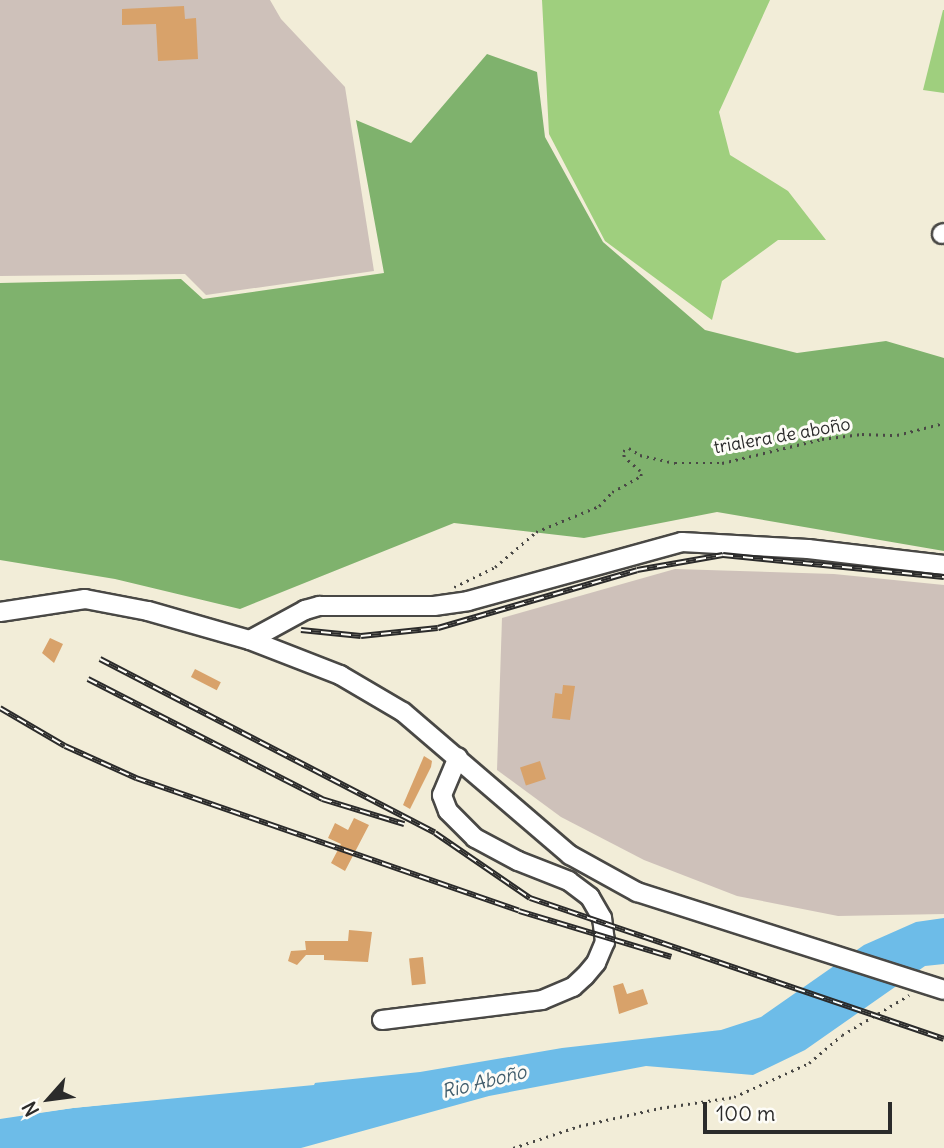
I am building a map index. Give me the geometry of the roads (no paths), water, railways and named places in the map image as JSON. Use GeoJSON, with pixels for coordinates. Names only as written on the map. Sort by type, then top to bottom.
{"type":"FeatureCollection","features":[{"type":"Feature","properties":{"kind":"street"},"geometry":{"type":"LineString","coordinates":[[250,640],[305,610],[319,606],[434,606],[468,601],[682,542],[808,549],[944,565]]}},
{"type":"Feature","properties":{"kind":"street"},"geometry":{"type":"LineString","coordinates":[[0,612],[85,600],[148,611],[250,640],[340,675],[403,712],[569,855],[638,892],[944,990]]}},
{"type":"Feature","properties":{"kind":"street"},"geometry":{"type":"LineString","coordinates":[[382,1020],[542,1000],[573,987],[585,976],[596,963],[605,942],[603,918],[590,897],[569,881],[518,861],[475,838],[448,811],[442,795],[458,757]]}},
{"type":"Feature","properties":{"kind":"water","name":"Rio Aboño"},"geometry":{"type":"Polygon","coordinates":[[[944,918],[944,964],[925,966],[805,1050],[753,1075],[646,1066],[489,1096],[301,1148],[0,1148],[0,1119],[73,1108],[420,1072],[562,1048],[721,1030],[761,1017],[864,945],[916,922],[944,918]]]}},
{"type":"Feature","properties":{"kind":"railway"},"geometry":{"type":"LineString","coordinates":[[301,630],[361,636],[438,628],[637,570],[723,555],[944,577]]}},
{"type":"Feature","properties":{"kind":"railway"},"geometry":{"type":"LineString","coordinates":[[100,659],[435,833],[530,898],[944,1039]]}},
{"type":"Feature","properties":{"kind":"railway"},"geometry":{"type":"LineString","coordinates":[[88,679],[322,799],[404,824]]}},
{"type":"Feature","properties":{"kind":"railway"},"geometry":{"type":"LineString","coordinates":[[0,708],[65,746],[136,778],[519,911],[671,957]]}}]}
